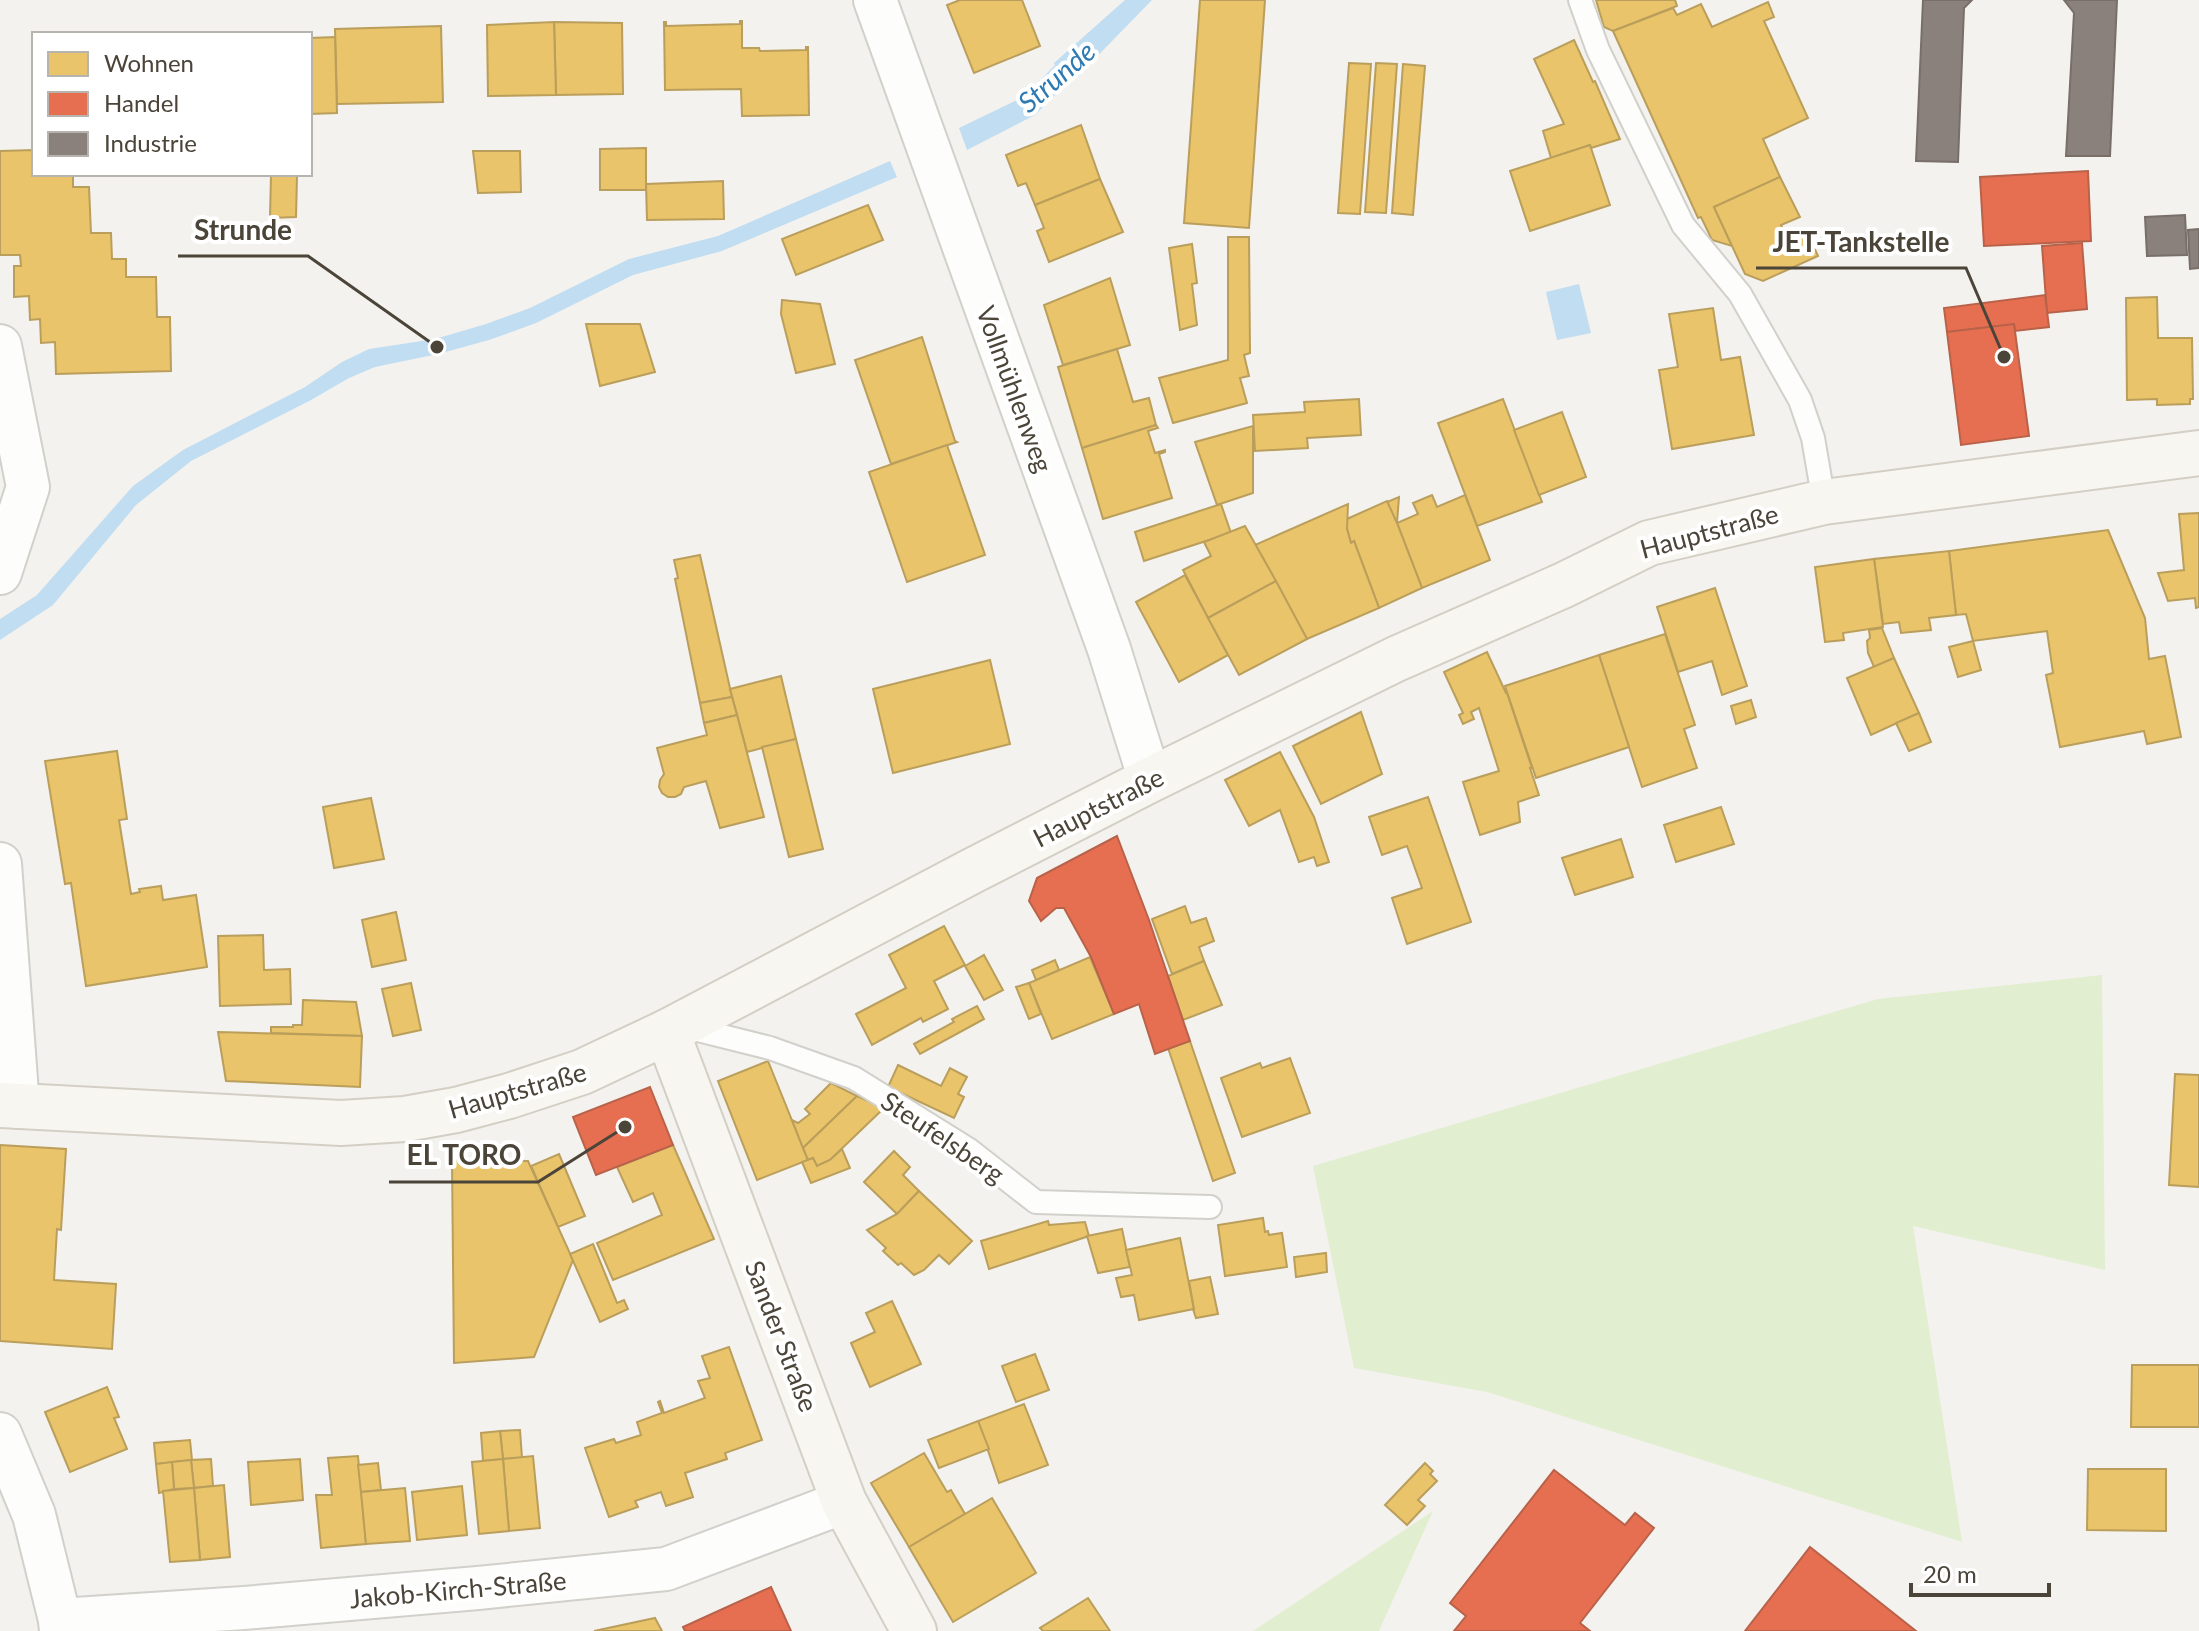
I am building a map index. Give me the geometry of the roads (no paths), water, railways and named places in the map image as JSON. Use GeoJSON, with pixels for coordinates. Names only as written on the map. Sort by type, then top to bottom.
{"type":"FeatureCollection","features":[{"type":"Feature","properties":{"kind":"main road","name":"Hauptstraße"},"geometry":{"type":"LineString","coordinates":[[9,1106],[341,1123],[405,1119],[495,1099],[582,1072],[674,1029],[1150,780],[1396,659],[1564,585],[1649,543],[1824,502],[2199,453]]}},
{"type":"Feature","properties":{"kind":"main road","name":"Sander Straße"},"geometry":{"type":"LineString","coordinates":[[674,1029],[844,1502],[914,1631]]}},
{"type":"Feature","properties":{"kind":"street","name":"Vollmühlenweg"},"geometry":{"type":"LineString","coordinates":[[875,0],[1109,649],[1150,780]]}},
{"type":"Feature","properties":{"kind":"street"},"geometry":{"type":"LineString","coordinates":[[0,346],[28,487],[0,573]]}},
{"type":"Feature","properties":{"kind":"street"},"geometry":{"type":"LineString","coordinates":[[0,864],[9,1106]]}},
{"type":"Feature","properties":{"kind":"street"},"geometry":{"type":"LineString","coordinates":[[0,1434],[34,1515],[61,1626]]}},
{"type":"Feature","properties":{"kind":"street","name":"Jakob-Kirch-Straße"},"geometry":{"type":"LineString","coordinates":[[61,1626],[666,1569],[844,1502]]}},
{"type":"Feature","properties":{"kind":"lane"},"geometry":{"type":"LineString","coordinates":[[1580,0],[1598,50],[1683,225],[1740,294],[1800,400],[1813,438],[1824,502]]}},
{"type":"Feature","properties":{"kind":"lane","name":"Steufelsberg"},"geometry":{"type":"LineString","coordinates":[[674,1029],[770,1048],[854,1078],[968,1149],[1036,1202],[1210,1207]]}},
{"type":"Feature","properties":{"kind":"water"},"geometry":{"type":"Polygon","coordinates":[[[1125,0],[1152,0],[1035,115],[967,150],[959,128],[1025,96],[1054,63],[1125,0]]]}},
{"type":"Feature","properties":{"kind":"water"},"geometry":{"type":"Polygon","coordinates":[[[890,161],[897,177],[722,251],[633,275],[536,323],[438,354],[375,367],[191,461],[136,505],[53,605],[0,640],[0,619],[37,595],[133,486],[183,450],[305,387],[342,362],[369,349],[435,339],[530,308],[629,259],[718,236],[890,161]]]}},
{"type":"Feature","properties":{"kind":"water"},"geometry":{"type":"Polygon","coordinates":[[[1579,284],[1591,333],[1557,340],[1546,292],[1579,284]]]}},
{"type":"Feature","properties":{"kind":"place","name":"Strunde"},"geometry":{"type":"Point","coordinates":[437,347]}},
{"type":"Feature","properties":{"kind":"place","name":"JET-Tankstelle"},"geometry":{"type":"Point","coordinates":[2004,357]}},
{"type":"Feature","properties":{"kind":"place","name":"EL TORO"},"geometry":{"type":"Point","coordinates":[625,1127]}}]}
